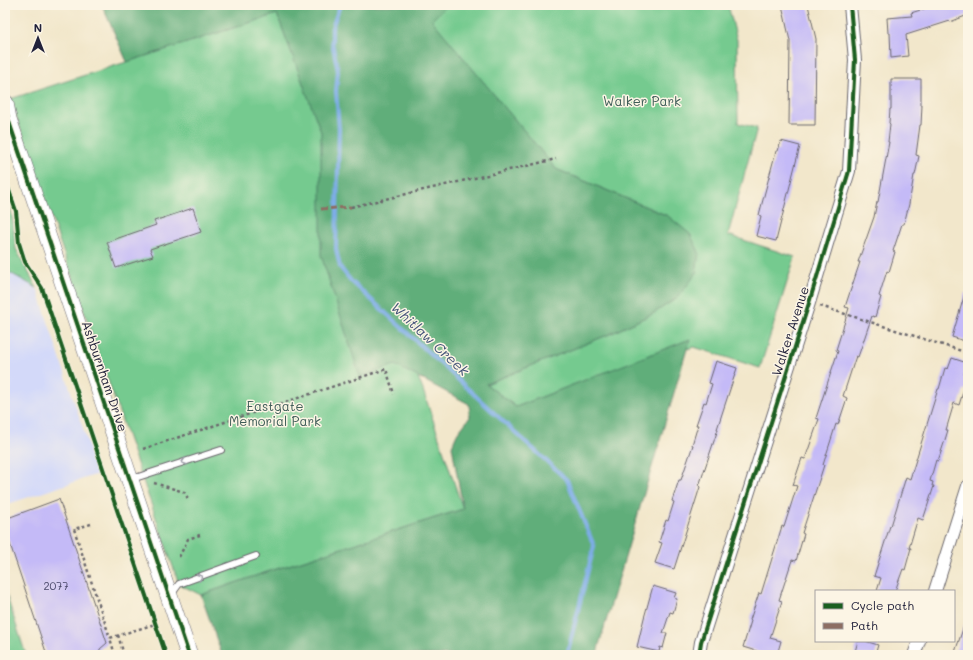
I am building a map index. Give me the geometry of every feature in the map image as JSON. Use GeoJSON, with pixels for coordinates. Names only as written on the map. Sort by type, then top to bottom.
{"type":"FeatureCollection","features":[{"type":"Feature","properties":{"kind":"main road","name":"Ashburnham Drive"},"geometry":{"type":"LineString","coordinates":[[5,103],[8,118],[188,655]]}},
{"type":"Feature","properties":{"kind":"street","name":"Walker Avenue"},"geometry":{"type":"LineString","coordinates":[[699,655],[700,642],[809,303],[849,171],[855,60],[850,5]]}},
{"type":"Feature","properties":{"kind":"street"},"geometry":{"type":"LineString","coordinates":[[935,590],[968,486]]}},
{"type":"Feature","properties":{"kind":"street"},"geometry":{"type":"LineString","coordinates":[[914,655],[919,642]]}},
{"type":"Feature","properties":{"kind":"lane"},"geometry":{"type":"LineString","coordinates":[[130,479],[221,450]]}},
{"type":"Feature","properties":{"kind":"lane"},"geometry":{"type":"LineString","coordinates":[[169,598],[179,584],[256,556]]}},
{"type":"Feature","properties":{"kind":"path"},"geometry":{"type":"LineString","coordinates":[[351,208],[556,159]]}},
{"type":"Feature","properties":{"kind":"path"},"geometry":{"type":"LineString","coordinates":[[809,303],[968,353]]}},
{"type":"Feature","properties":{"kind":"path"},"geometry":{"type":"LineString","coordinates":[[143,449],[386,369],[394,394]]}},
{"type":"Feature","properties":{"kind":"path"},"geometry":{"type":"LineString","coordinates":[[154,483],[184,492],[189,500]]}},
{"type":"Feature","properties":{"kind":"path"},"geometry":{"type":"LineString","coordinates":[[91,524],[74,529],[115,655]]}},
{"type":"Feature","properties":{"kind":"path"},"geometry":{"type":"LineString","coordinates":[[179,557],[188,539],[200,535]]}},
{"type":"Feature","properties":{"kind":"path"},"geometry":{"type":"LineString","coordinates":[[110,638],[155,624]]}},
{"type":"Feature","properties":{"kind":"path"},"geometry":{"type":"LineString","coordinates":[[118,635],[124,655]]}},
{"type":"Feature","properties":{"kind":"shaded area"},"geometry":{"type":"Polygon","coordinates":[[[5,270],[37,288],[98,474],[5,505],[5,270]]]}},
{"type":"Feature","properties":{"kind":"green space"},"geometry":{"type":"Polygon","coordinates":[[[102,5],[447,5],[432,20],[556,169],[668,216],[690,234],[699,252],[696,274],[677,298],[654,313],[610,334],[486,384],[516,407],[690,339],[597,655],[222,655],[201,595],[258,575],[463,509],[452,446],[457,434],[470,417],[469,404],[395,365],[360,377],[321,255],[321,132],[277,14],[127,62],[102,5]]]}},
{"type":"Feature","properties":{"kind":"green space","name":"Walker Park"},"geometry":{"type":"Polygon","coordinates":[[[447,5],[728,5],[737,40],[738,123],[757,128],[728,235],[795,257],[760,368],[694,347],[604,373],[516,407],[486,384],[610,334],[654,313],[677,298],[668,216],[556,169],[431,20],[447,5]]]}},
{"type":"Feature","properties":{"kind":"green space","name":"Eastgate Memorial Park"},"geometry":{"type":"Polygon","coordinates":[[[277,14],[423,390],[463,509],[258,575],[201,595],[179,584],[10,99],[277,14]]]}},
{"type":"Feature","properties":{"kind":"green space"},"geometry":{"type":"Polygon","coordinates":[[[5,191],[12,215],[16,249],[37,288],[5,270],[5,191]]]}},
{"type":"Feature","properties":{"kind":"green space"},"geometry":{"type":"Polygon","coordinates":[[[5,591],[26,655],[5,655],[5,591]]]}},
{"type":"Feature","properties":{"kind":"building"},"geometry":{"type":"Polygon","coordinates":[[[782,5],[808,5],[816,39],[815,125],[789,125],[790,41],[782,5]]]}},
{"type":"Feature","properties":{"kind":"building"},"geometry":{"type":"Polygon","coordinates":[[[936,5],[968,5],[968,15],[906,35],[908,56],[891,58],[890,33],[888,33],[887,18],[912,16],[911,13],[936,5]]]}},
{"type":"Feature","properties":{"kind":"building"},"geometry":{"type":"Polygon","coordinates":[[[891,79],[921,79],[921,125],[916,155],[919,156],[909,204],[904,224],[902,224],[893,251],[895,252],[889,272],[887,271],[879,296],[881,297],[875,317],[872,316],[858,357],[856,356],[843,396],[847,398],[838,425],[836,424],[823,465],[802,533],[804,534],[796,561],[792,560],[779,600],[782,601],[770,638],[781,641],[777,655],[769,655],[743,647],[759,593],[761,594],[782,526],[784,527],[797,486],[793,485],[802,458],[805,459],[819,419],[816,418],[838,351],[836,350],[849,308],[845,307],[878,202],[889,142],[891,79]]]}},
{"type":"Feature","properties":{"kind":"building"},"geometry":{"type":"Polygon","coordinates":[[[781,141],[800,146],[776,241],[756,236],[761,216],[759,215],[765,192],[776,151],[778,151],[781,141]]]}},
{"type":"Feature","properties":{"kind":"building"},"geometry":{"type":"Polygon","coordinates":[[[193,208],[201,232],[150,249],[153,256],[116,268],[107,242],[156,225],[154,221],[193,208]]]}},
{"type":"Feature","properties":{"kind":"building"},"geometry":{"type":"Polygon","coordinates":[[[965,293],[968,293],[968,342],[952,337],[965,293]]]}},
{"type":"Feature","properties":{"kind":"building"},"geometry":{"type":"Polygon","coordinates":[[[952,358],[967,363],[964,374],[968,375],[968,384],[966,390],[964,389],[959,405],[954,403],[946,430],[948,430],[944,443],[938,461],[936,460],[930,481],[933,482],[932,486],[934,486],[923,520],[918,518],[909,548],[911,548],[905,570],[903,569],[895,590],[877,590],[881,578],[874,576],[906,477],[910,479],[945,368],[948,369],[952,358]]]}},
{"type":"Feature","properties":{"kind":"building"},"geometry":{"type":"Polygon","coordinates":[[[716,361],[737,368],[674,569],[655,563],[662,543],[659,542],[666,520],[668,521],[674,502],[672,501],[679,480],[681,480],[693,445],[698,425],[696,425],[704,402],[706,403],[712,384],[709,383],[716,361]]]}},
{"type":"Feature","properties":{"kind":"building"},"geometry":{"type":"Polygon","coordinates":[[[59,499],[107,643],[100,649],[99,655],[47,655],[5,529],[5,519],[59,499]]]}},
{"type":"Feature","properties":{"kind":"building"},"geometry":{"type":"Polygon","coordinates":[[[653,586],[676,593],[674,598],[677,599],[673,613],[670,612],[663,633],[667,633],[663,648],[660,647],[659,652],[637,647],[653,586]]]}},
{"type":"Feature","properties":{"kind":"building"},"geometry":{"type":"Polygon","coordinates":[[[966,620],[968,621],[968,655],[954,655],[966,620]]]}},
{"type":"Feature","properties":{"kind":"building"},"geometry":{"type":"Polygon","coordinates":[[[858,642],[868,642],[878,645],[875,655],[854,655],[858,642]]]}},
{"type":"Feature","properties":{"kind":"waterway","name":"Whitlaw Creek"},"geometry":{"type":"LineString","coordinates":[[340,5],[332,28],[332,42],[338,71],[336,91],[339,129],[336,249],[340,267],[351,281],[567,480],[594,546],[567,655]]}},
{"type":"Feature","properties":{"kind":"marked path"},"geometry":{"type":"LineString","coordinates":[[321,209],[351,207]]}},
{"type":"Feature","properties":{"kind":"cycle path"},"geometry":{"type":"LineString","coordinates":[[699,655],[701,642],[809,303],[849,171],[855,60],[850,5]]}},
{"type":"Feature","properties":{"kind":"cycle path"},"geometry":{"type":"LineString","coordinates":[[5,103],[8,119],[189,655]]}},
{"type":"Feature","properties":{"kind":"cycle path"},"geometry":{"type":"LineString","coordinates":[[5,179],[16,211],[19,243],[25,262],[42,288],[166,655]]}}]}
